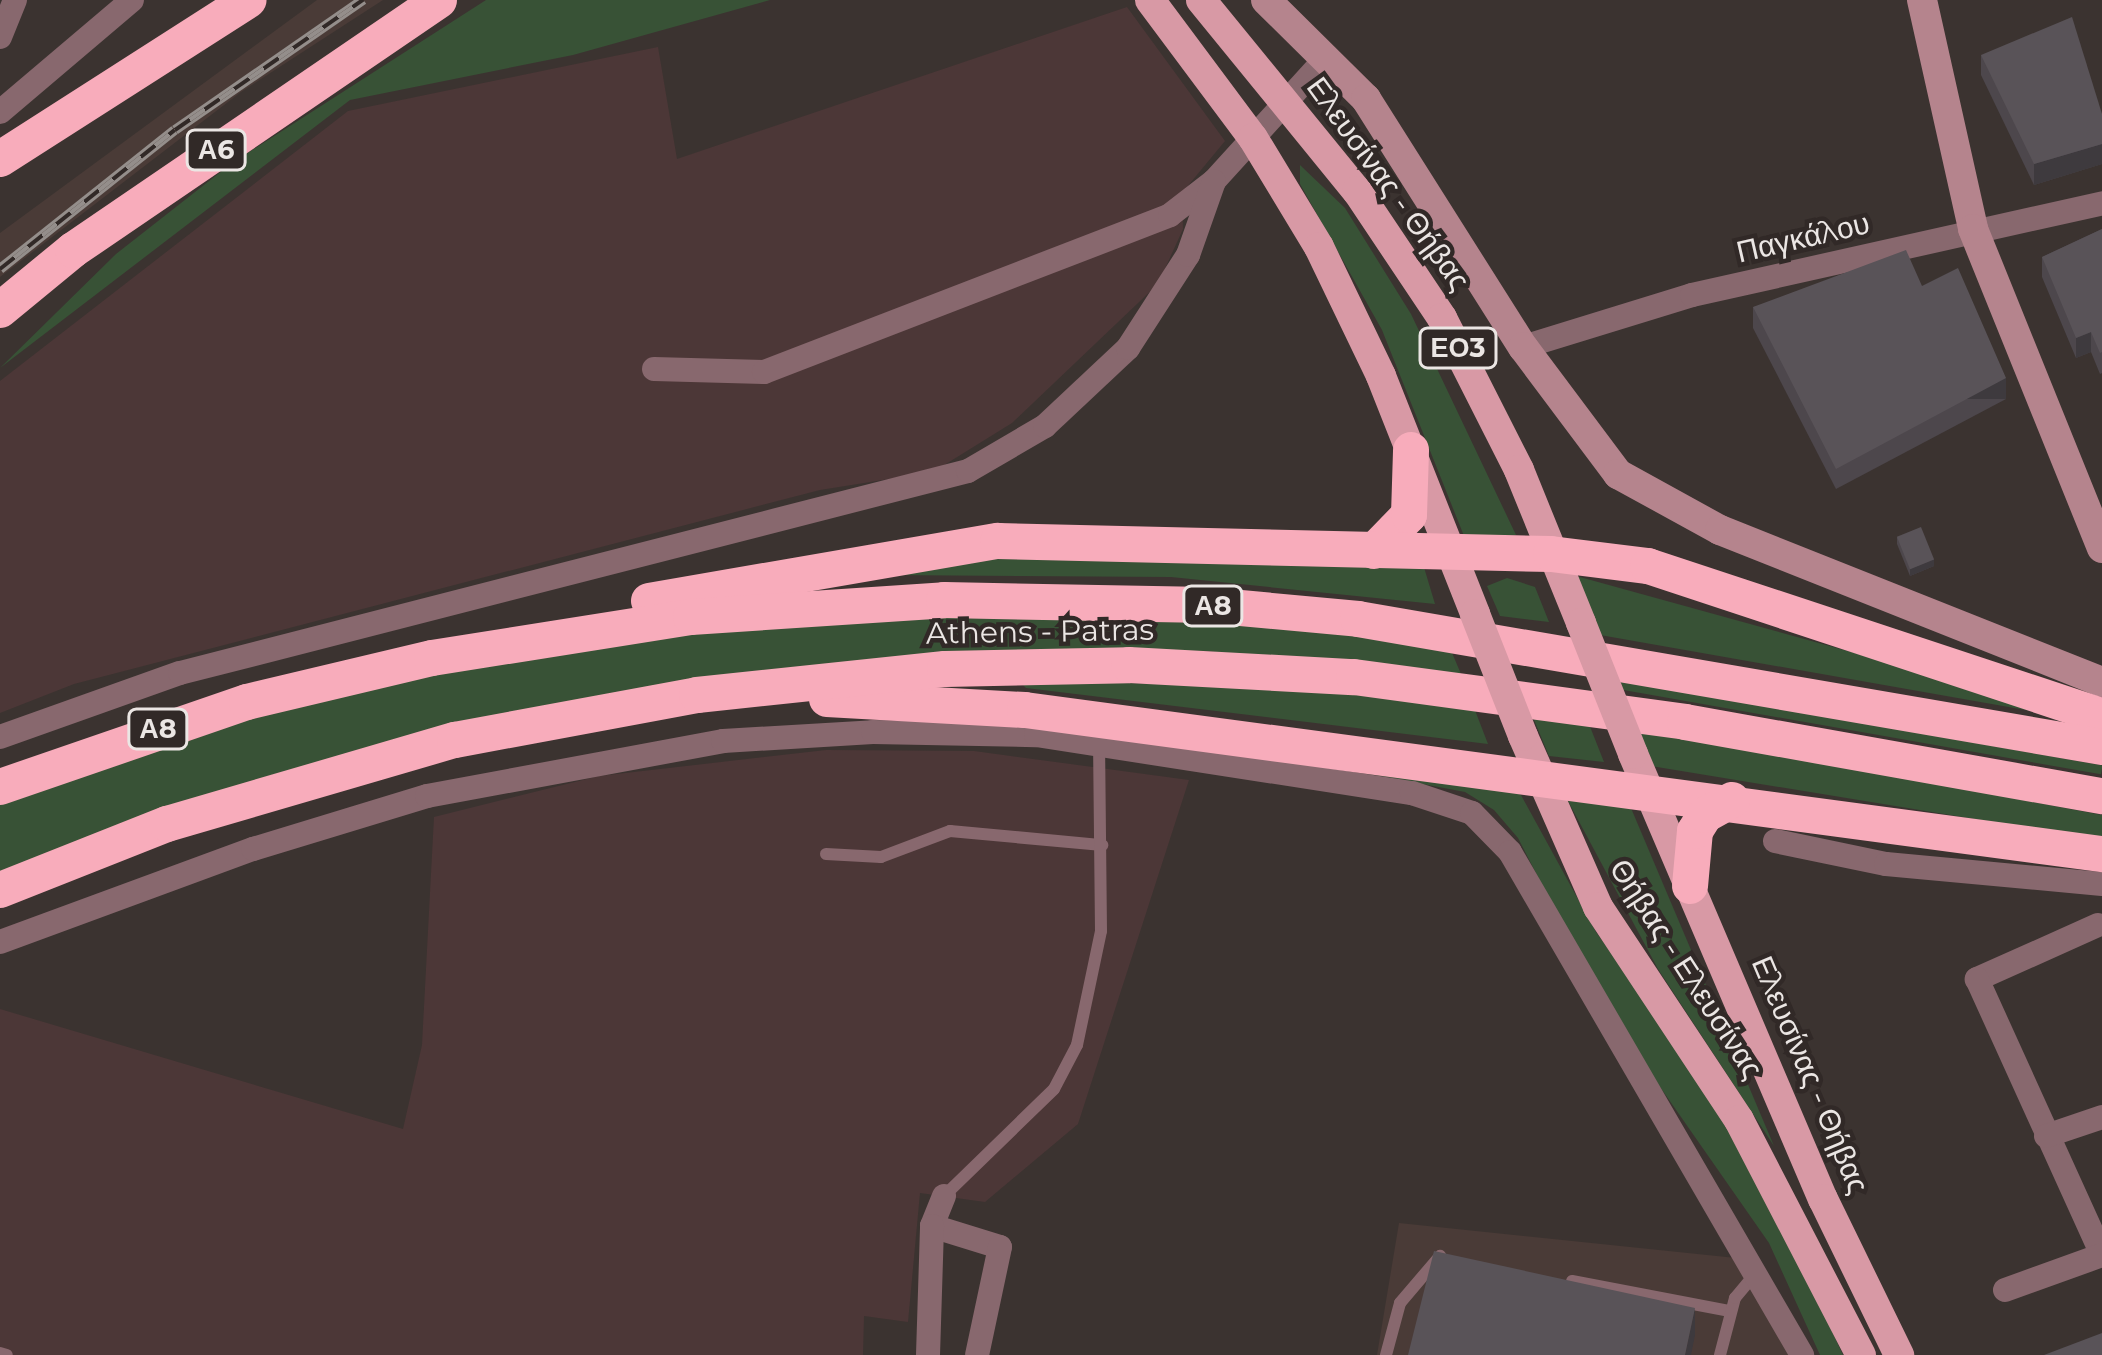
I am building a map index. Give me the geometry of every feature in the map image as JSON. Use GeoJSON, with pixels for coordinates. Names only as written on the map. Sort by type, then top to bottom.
{"type":"FeatureCollection","features":[{"type":"Feature","properties":{"kind":"highway"},"geometry":{"type":"LineString","coordinates":[[0,159],[249,0]]}},
{"type":"Feature","properties":{"kind":"highway","name":"Α6"},"geometry":{"type":"LineString","coordinates":[[0,310],[73,250],[440,0]]}},
{"type":"Feature","properties":{"kind":"highway"},"geometry":{"type":"LineString","coordinates":[[1374,551],[1409,515],[1411,450]]}},
{"type":"Feature","properties":{"kind":"highway"},"geometry":{"type":"LineString","coordinates":[[320,681],[519,626],[998,541],[1551,554],[1638,563],[2102,716]]}},
{"type":"Feature","properties":{"kind":"highway","name":"Athens - Patras"},"geometry":{"type":"LineString","coordinates":[[0,787],[320,681],[691,617],[884,602],[1129,602],[1415,627],[2102,747]]}},
{"type":"Feature","properties":{"kind":"highway","name":"Athens - Patras"},"geometry":{"type":"LineString","coordinates":[[0,890],[167,824],[343,770],[543,721],[698,695],[945,668],[1279,671],[1685,722],[2102,796]]}},
{"type":"Feature","properties":{"kind":"highway"},"geometry":{"type":"LineString","coordinates":[[698,695],[974,705],[1538,776],[1640,771],[1732,800],[2102,854]]}},
{"type":"Feature","properties":{"kind":"highway"},"geometry":{"type":"LineString","coordinates":[[1690,886],[1695,831],[1705,815],[1732,800]]}},
{"type":"Feature","properties":{"kind":"main road","name":"ΕΟ3"},"geometry":{"type":"LineString","coordinates":[[1150,0],[1253,138],[1354,315],[1451,553]]}},
{"type":"Feature","properties":{"kind":"main road","name":"Ελευσίνας - Θήβας"},"geometry":{"type":"LineString","coordinates":[[1202,0],[1286,103],[1442,318],[1581,622],[1823,1199],[1900,1355]]}},
{"type":"Feature","properties":{"kind":"main road","name":"Θήβας - Ελευσίνας"},"geometry":{"type":"LineString","coordinates":[[1451,553],[1538,776],[1618,942],[1739,1120],[1861,1355]]}},
{"type":"Feature","properties":{"kind":"street"},"geometry":{"type":"LineString","coordinates":[[0,37],[15,0]]}},
{"type":"Feature","properties":{"kind":"street"},"geometry":{"type":"LineString","coordinates":[[0,112],[132,0]]}},
{"type":"Feature","properties":{"kind":"street"},"geometry":{"type":"LineString","coordinates":[[1266,0],[1366,99],[1522,347],[1618,474],[1658,501],[2102,682]]}},
{"type":"Feature","properties":{"kind":"street"},"geometry":{"type":"LineString","coordinates":[[1922,0],[1973,229],[2102,548]]}},
{"type":"Feature","properties":{"kind":"street"},"geometry":{"type":"LineString","coordinates":[[655,369],[764,373],[1169,215],[1214,181],[1328,57]]}},
{"type":"Feature","properties":{"kind":"street"},"geometry":{"type":"LineString","coordinates":[[0,737],[180,673],[968,471],[1045,426],[1128,348],[1188,255],[1214,181]]}},
{"type":"Feature","properties":{"kind":"street","name":"Παγκάλου"},"geometry":{"type":"LineString","coordinates":[[1522,347],[1692,295],[2102,203]]}},
{"type":"Feature","properties":{"kind":"street"},"geometry":{"type":"LineString","coordinates":[[0,942],[346,819],[582,763],[818,734],[1099,739],[1412,793],[1482,821],[1510,852],[1802,1355]]}},
{"type":"Feature","properties":{"kind":"street"},"geometry":{"type":"LineString","coordinates":[[1774,841],[1886,864],[2102,884]]}},
{"type":"Feature","properties":{"kind":"street"},"geometry":{"type":"LineString","coordinates":[[2005,1290],[2102,1255],[1977,979],[2100,928],[2102,896]]}},
{"type":"Feature","properties":{"kind":"street"},"geometry":{"type":"LineString","coordinates":[[2046,1136],[2102,1117]]}},
{"type":"Feature","properties":{"kind":"street"},"geometry":{"type":"LineString","coordinates":[[928,1355],[932,1226],[944,1196]]}},
{"type":"Feature","properties":{"kind":"street"},"geometry":{"type":"LineString","coordinates":[[932,1226],[1000,1247],[977,1355]]}},
{"type":"Feature","properties":{"kind":"lane"},"geometry":{"type":"LineString","coordinates":[[944,1196],[1054,1089],[1077,1045],[1101,931],[1099,739]]}},
{"type":"Feature","properties":{"kind":"lane"},"geometry":{"type":"LineString","coordinates":[[826,854],[880,857],[950,830],[1102,845]]}},
{"type":"Feature","properties":{"kind":"lane"},"geometry":{"type":"LineString","coordinates":[[1386,1355],[1412,1284],[1438,1256],[1460,1260]]}},
{"type":"Feature","properties":{"kind":"lane"},"geometry":{"type":"LineString","coordinates":[[1720,1355],[1730,1311],[1757,1272]]}},
{"type":"Feature","properties":{"kind":"lane"},"geometry":{"type":"LineString","coordinates":[[1550,1277],[1730,1311]]}},
{"type":"Feature","properties":{"kind":"shaded area"},"geometry":{"type":"Polygon","coordinates":[[[317,0],[383,0],[241,92],[0,277],[0,233],[317,0]]]}},
{"type":"Feature","properties":{"kind":"shaded area"},"geometry":{"type":"Polygon","coordinates":[[[1127,7],[1225,141],[1182,193],[1183,229],[1158,284],[1012,423],[933,472],[820,490],[74,684],[0,713],[0,381],[348,111],[658,47],[677,159],[1127,7]]]}},
{"type":"Feature","properties":{"kind":"shaded area"},"geometry":{"type":"Polygon","coordinates":[[[826,750],[974,751],[1189,780],[1078,1124],[985,1202],[920,1193],[908,1322],[864,1316],[863,1355],[0,1355],[0,1009],[403,1129],[422,1045],[434,817],[599,776],[826,750]]]}},
{"type":"Feature","properties":{"kind":"shaded area"},"geometry":{"type":"Polygon","coordinates":[[[1399,1223],[1736,1258],[1790,1355],[1377,1355],[1399,1223]]]}},
{"type":"Feature","properties":{"kind":"green space"},"geometry":{"type":"Polygon","coordinates":[[[486,0],[770,0],[573,55],[350,100],[0,368],[116,254],[232,163],[486,0]]]}},
{"type":"Feature","properties":{"kind":"green space"},"geometry":{"type":"Polygon","coordinates":[[[1300,165],[1345,208],[1411,314],[1516,535],[1464,536],[1382,330],[1300,184],[1300,165]]]}},
{"type":"Feature","properties":{"kind":"green space"},"geometry":{"type":"Polygon","coordinates":[[[1000,551],[1423,564],[1435,604],[1171,577],[885,575],[1000,551]]]}},
{"type":"Feature","properties":{"kind":"green space"},"geometry":{"type":"Polygon","coordinates":[[[1569,574],[1884,661],[2043,713],[1600,635],[1569,574]]]}},
{"type":"Feature","properties":{"kind":"green space"},"geometry":{"type":"Polygon","coordinates":[[[1507,578],[1535,587],[1549,622],[1500,616],[1487,586],[1507,578]]]}},
{"type":"Feature","properties":{"kind":"green space"},"geometry":{"type":"Polygon","coordinates":[[[1066,616],[1280,626],[1450,648],[1461,674],[1205,651],[450,726],[268,776],[0,874],[0,803],[249,717],[436,672],[690,633],[883,617],[1066,616]]]}},
{"type":"Feature","properties":{"kind":"green space"},"geometry":{"type":"Polygon","coordinates":[[[1018,680],[1265,687],[1473,705],[1488,744],[1026,688],[1018,680]]]}},
{"type":"Feature","properties":{"kind":"green space"},"geometry":{"type":"Polygon","coordinates":[[[1618,680],[2102,765],[2101,774],[1616,689],[1618,680]]]}},
{"type":"Feature","properties":{"kind":"green space"},"geometry":{"type":"Polygon","coordinates":[[[1530,710],[1587,719],[1604,762],[1549,756],[1530,710]]]}},
{"type":"Feature","properties":{"kind":"green space"},"geometry":{"type":"Polygon","coordinates":[[[1636,727],[2102,815],[2102,840],[1651,766],[1636,727]]]}},
{"type":"Feature","properties":{"kind":"green space"},"geometry":{"type":"Polygon","coordinates":[[[1217,745],[1506,786],[1521,795],[1596,932],[1680,1047],[1768,1193],[1843,1355],[1820,1355],[1769,1243],[1607,1011],[1518,838],[1494,810],[1465,792],[1217,745]]]}},
{"type":"Feature","properties":{"kind":"green space"},"geometry":{"type":"Polygon","coordinates":[[[1568,801],[1628,801],[1774,1146],[1658,969],[1568,801]]]}},
{"type":"Feature","properties":{"kind":"building"},"geometry":{"type":"Polygon","coordinates":[[[2072,17],[2102,114],[2102,144],[2034,164],[1981,55],[2072,17]]]}},
{"type":"Feature","properties":{"kind":"building"},"geometry":{"type":"Polygon","coordinates":[[[2102,229],[2100,353],[2091,332],[2076,338],[2042,257],[2102,229]]]}},
{"type":"Feature","properties":{"kind":"building"},"geometry":{"type":"Polygon","coordinates":[[[1906,250],[1922,286],[1958,268],[2006,378],[1836,469],[1753,307],[1906,250]]]}},
{"type":"Feature","properties":{"kind":"building"},"geometry":{"type":"Polygon","coordinates":[[[1921,527],[1934,559],[1910,569],[1897,537],[1921,527]]]}},
{"type":"Feature","properties":{"kind":"building"},"geometry":{"type":"Polygon","coordinates":[[[1434,1251],[1695,1308],[1685,1355],[1408,1355],[1434,1251]]]}},
{"type":"Feature","properties":{"kind":"building"},"geometry":{"type":"Polygon","coordinates":[[[2102,1333],[2102,1355],[2044,1355],[2102,1333]]]}},
{"type":"Feature","properties":{"kind":"railway"},"geometry":{"type":"LineString","coordinates":[[0,269],[175,130],[363,0]]}}]}
